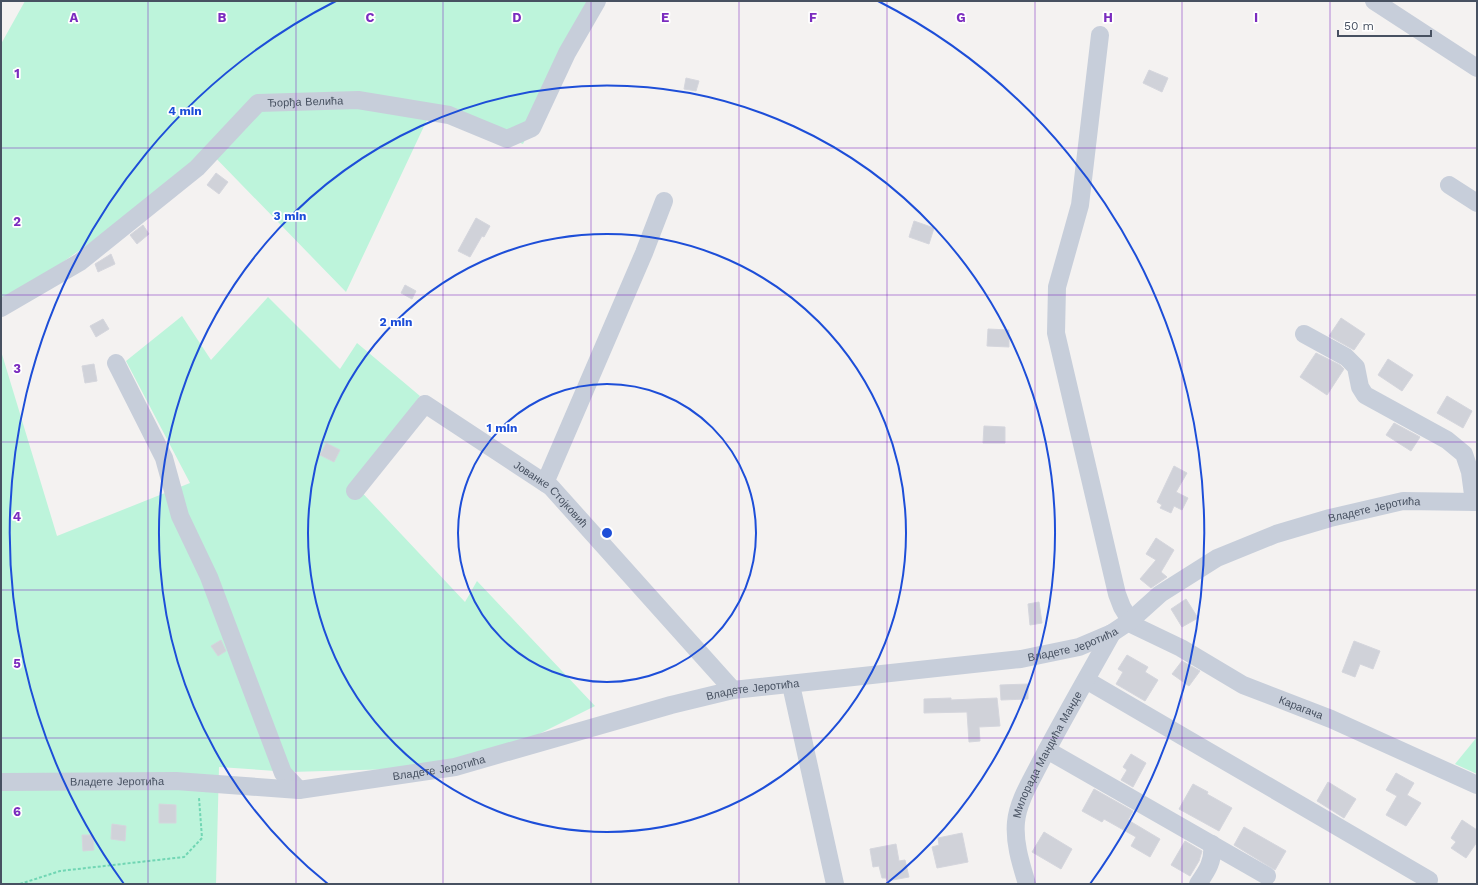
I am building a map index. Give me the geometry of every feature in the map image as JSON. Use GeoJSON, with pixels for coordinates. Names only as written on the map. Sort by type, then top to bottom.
{"type":"FeatureCollection","features":[{"type":"Feature","properties":{"kind":"street","name":"Ђорђа Велића"},"geometry":{"type":"LineString","coordinates":[[1,308],[80,262],[197,168],[258,103],[358,100],[449,115],[507,139],[532,128],[567,53],[597,1]]}},
{"type":"Feature","properties":{"kind":"street"},"geometry":{"type":"LineString","coordinates":[[1374,1],[1477,68]]}},
{"type":"Feature","properties":{"kind":"street"},"geometry":{"type":"LineString","coordinates":[[1100,35],[1080,205],[1057,287],[1056,333],[1117,594],[1130,622]]}},
{"type":"Feature","properties":{"kind":"street"},"geometry":{"type":"LineString","coordinates":[[1449,185],[1477,203]]}},
{"type":"Feature","properties":{"kind":"street"},"geometry":{"type":"LineString","coordinates":[[545,483],[644,253],[664,201]]}},
{"type":"Feature","properties":{"kind":"street"},"geometry":{"type":"LineString","coordinates":[[1304,334],[1346,357],[1356,367],[1360,387],[1364,394],[1447,440],[1464,454],[1470,472],[1475,502]]}},
{"type":"Feature","properties":{"kind":"street"},"geometry":{"type":"LineString","coordinates":[[116,363],[164,458],[180,516],[209,577],[283,773],[299,790]]}},
{"type":"Feature","properties":{"kind":"street","name":"Јованке Стојковић"},"geometry":{"type":"LineString","coordinates":[[355,491],[425,404],[552,487],[733,690]]}},
{"type":"Feature","properties":{"kind":"street","name":"Владете Јеротића"},"geometry":{"type":"LineString","coordinates":[[1,782],[176,781],[299,790],[456,767],[671,705],[733,690],[791,685],[1021,659],[1079,647],[1112,633],[1130,622],[1160,594],[1217,558],[1276,534],[1330,518],[1403,501],[1475,502]]}},
{"type":"Feature","properties":{"kind":"street","name":"Карагача"},"geometry":{"type":"LineString","coordinates":[[1130,622],[1133,626],[1140,630],[1165,639],[1243,685],[1331,719],[1477,785]]}},
{"type":"Feature","properties":{"kind":"street","name":"Милорада Мандића Манде"},"geometry":{"type":"LineString","coordinates":[[1027,884],[1019,858],[1016,840],[1016,821],[1025,792],[1112,633]]}},
{"type":"Feature","properties":{"kind":"street"},"geometry":{"type":"LineString","coordinates":[[1086,680],[1429,880]]}},
{"type":"Feature","properties":{"kind":"street"},"geometry":{"type":"LineString","coordinates":[[791,685],[835,884]]}},
{"type":"Feature","properties":{"kind":"street"},"geometry":{"type":"LineString","coordinates":[[1047,750],[1267,876]]}},
{"type":"Feature","properties":{"kind":"street"},"geometry":{"type":"LineString","coordinates":[[1198,884],[1208,870],[1212,861],[1212,844]]}},
{"type":"Feature","properties":{"kind":"path"},"geometry":{"type":"LineString","coordinates":[[20,884],[60,871],[184,857],[202,838],[198,782]]}},
{"type":"Feature","properties":{"kind":"green space"},"geometry":{"type":"Polygon","coordinates":[[[25,1],[595,1],[562,60],[523,144],[485,130],[434,105],[346,292],[207,149],[142,206],[39,279],[1,301],[1,44],[25,1]]]}},
{"type":"Feature","properties":{"kind":"green space"},"geometry":{"type":"Polygon","coordinates":[[[268,297],[340,369],[357,343],[420,396],[355,485],[465,602],[477,581],[595,706],[503,752],[395,769],[290,772],[219,767],[216,884],[1,884],[1,351],[57,536],[190,483],[126,361],[182,316],[211,360],[268,297]]]}},
{"type":"Feature","properties":{"kind":"green space"},"geometry":{"type":"Polygon","coordinates":[[[1477,737],[1477,774],[1455,764],[1477,737]]]}},
{"type":"Feature","properties":{"kind":"building"},"geometry":{"type":"Polygon","coordinates":[[[1149,70],[1168,78],[1162,92],[1143,83],[1149,70]]]}},
{"type":"Feature","properties":{"kind":"building"},"geometry":{"type":"Polygon","coordinates":[[[686,78],[699,81],[696,91],[684,89],[686,78]]]}},
{"type":"Feature","properties":{"kind":"building"},"geometry":{"type":"Polygon","coordinates":[[[216,173],[228,182],[219,194],[207,185],[216,173]]]}},
{"type":"Feature","properties":{"kind":"building"},"geometry":{"type":"Polygon","coordinates":[[[476,218],[490,226],[484,237],[482,236],[470,257],[458,251],[476,218]]]}},
{"type":"Feature","properties":{"kind":"building"},"geometry":{"type":"Polygon","coordinates":[[[914,221],[934,228],[929,244],[909,237],[914,221]]]}},
{"type":"Feature","properties":{"kind":"building"},"geometry":{"type":"Polygon","coordinates":[[[143,225],[149,234],[137,244],[130,235],[143,225]]]}},
{"type":"Feature","properties":{"kind":"building"},"geometry":{"type":"Polygon","coordinates":[[[111,254],[115,264],[98,272],[95,264],[111,254]]]}},
{"type":"Feature","properties":{"kind":"building"},"geometry":{"type":"Polygon","coordinates":[[[405,285],[416,291],[412,299],[401,293],[405,285]]]}},
{"type":"Feature","properties":{"kind":"building"},"geometry":{"type":"Polygon","coordinates":[[[1341,318],[1365,334],[1354,350],[1329,336],[1341,318]]]}},
{"type":"Feature","properties":{"kind":"building"},"geometry":{"type":"Polygon","coordinates":[[[103,319],[109,329],[96,337],[90,326],[103,319]]]}},
{"type":"Feature","properties":{"kind":"building"},"geometry":{"type":"Polygon","coordinates":[[[988,329],[1009,330],[1009,347],[987,346],[988,329]]]}},
{"type":"Feature","properties":{"kind":"building"},"geometry":{"type":"Polygon","coordinates":[[[1316,353],[1340,365],[1344,369],[1327,395],[1300,377],[1316,353]]]}},
{"type":"Feature","properties":{"kind":"building"},"geometry":{"type":"Polygon","coordinates":[[[1388,359],[1413,375],[1402,391],[1378,375],[1388,359]]]}},
{"type":"Feature","properties":{"kind":"building"},"geometry":{"type":"Polygon","coordinates":[[[94,364],[97,381],[85,383],[82,366],[94,364]]]}},
{"type":"Feature","properties":{"kind":"building"},"geometry":{"type":"Polygon","coordinates":[[[1447,396],[1472,411],[1463,428],[1437,413],[1447,396]]]}},
{"type":"Feature","properties":{"kind":"building"},"geometry":{"type":"Polygon","coordinates":[[[1394,423],[1420,437],[1411,451],[1386,435],[1394,423]]]}},
{"type":"Feature","properties":{"kind":"building"},"geometry":{"type":"Polygon","coordinates":[[[984,426],[1005,427],[1005,443],[983,443],[984,426]]]}},
{"type":"Feature","properties":{"kind":"building"},"geometry":{"type":"Polygon","coordinates":[[[326,443],[340,450],[334,462],[320,455],[326,443]]]}},
{"type":"Feature","properties":{"kind":"building"},"geometry":{"type":"Polygon","coordinates":[[[1174,466],[1187,473],[1176,492],[1188,498],[1182,510],[1174,506],[1171,513],[1160,508],[1162,505],[1157,502],[1174,466]]]}},
{"type":"Feature","properties":{"kind":"building"},"geometry":{"type":"Polygon","coordinates":[[[1156,538],[1174,550],[1161,572],[1167,577],[1151,588],[1140,579],[1156,560],[1146,554],[1156,538]]]}},
{"type":"Feature","properties":{"kind":"building"},"geometry":{"type":"Polygon","coordinates":[[[1186,599],[1198,618],[1182,627],[1171,609],[1186,599]]]}},
{"type":"Feature","properties":{"kind":"building"},"geometry":{"type":"Polygon","coordinates":[[[1039,602],[1042,623],[1030,625],[1028,604],[1039,602]]]}},
{"type":"Feature","properties":{"kind":"building"},"geometry":{"type":"Polygon","coordinates":[[[221,640],[226,651],[218,656],[211,646],[221,640]]]}},
{"type":"Feature","properties":{"kind":"building"},"geometry":{"type":"Polygon","coordinates":[[[1354,641],[1380,651],[1373,669],[1360,664],[1355,677],[1342,672],[1354,641]]]}},
{"type":"Feature","properties":{"kind":"building"},"geometry":{"type":"Polygon","coordinates":[[[1127,655],[1148,667],[1145,672],[1158,680],[1145,701],[1116,684],[1123,672],[1118,669],[1127,655]]]}},
{"type":"Feature","properties":{"kind":"building"},"geometry":{"type":"Polygon","coordinates":[[[1182,661],[1200,671],[1189,686],[1172,674],[1182,661]]]}},
{"type":"Feature","properties":{"kind":"building"},"geometry":{"type":"Polygon","coordinates":[[[1028,684],[1028,699],[1001,700],[1000,685],[1028,684]]]}},
{"type":"Feature","properties":{"kind":"building"},"geometry":{"type":"Polygon","coordinates":[[[951,698],[951,700],[997,698],[1000,726],[979,727],[980,741],[969,742],[967,712],[924,713],[924,699],[951,698]]]}},
{"type":"Feature","properties":{"kind":"building"},"geometry":{"type":"Polygon","coordinates":[[[1131,754],[1146,763],[1133,787],[1121,780],[1127,770],[1123,767],[1131,754]]]}},
{"type":"Feature","properties":{"kind":"building"},"geometry":{"type":"Polygon","coordinates":[[[1396,773],[1414,783],[1407,795],[1421,803],[1406,826],[1386,815],[1397,796],[1386,790],[1396,773]]]}},
{"type":"Feature","properties":{"kind":"building"},"geometry":{"type":"Polygon","coordinates":[[[1328,782],[1356,799],[1344,818],[1317,801],[1328,782]]]}},
{"type":"Feature","properties":{"kind":"building"},"geometry":{"type":"Polygon","coordinates":[[[1193,784],[1232,808],[1219,831],[1179,809],[1193,784]]]}},
{"type":"Feature","properties":{"kind":"building"},"geometry":{"type":"Polygon","coordinates":[[[1094,789],[1133,811],[1128,820],[1160,839],[1150,857],[1131,846],[1136,837],[1104,819],[1102,822],[1082,811],[1094,789]]]}},
{"type":"Feature","properties":{"kind":"building"},"geometry":{"type":"Polygon","coordinates":[[[159,804],[176,805],[176,823],[159,823],[159,804]]]}},
{"type":"Feature","properties":{"kind":"building"},"geometry":{"type":"Polygon","coordinates":[[[1462,820],[1477,830],[1477,842],[1466,858],[1451,848],[1456,842],[1451,838],[1462,820]]]}},
{"type":"Feature","properties":{"kind":"building"},"geometry":{"type":"Polygon","coordinates":[[[112,824],[126,826],[125,841],[111,839],[112,824]]]}},
{"type":"Feature","properties":{"kind":"building"},"geometry":{"type":"Polygon","coordinates":[[[1244,827],[1286,851],[1275,870],[1234,845],[1244,827]]]}},
{"type":"Feature","properties":{"kind":"building"},"geometry":{"type":"Polygon","coordinates":[[[1044,832],[1072,849],[1061,869],[1032,852],[1044,832]]]}},
{"type":"Feature","properties":{"kind":"building"},"geometry":{"type":"Polygon","coordinates":[[[962,833],[968,862],[937,868],[932,847],[939,845],[938,838],[962,833]]]}},
{"type":"Feature","properties":{"kind":"building"},"geometry":{"type":"Polygon","coordinates":[[[82,835],[93,835],[94,850],[83,851],[82,835]]]}},
{"type":"Feature","properties":{"kind":"building"},"geometry":{"type":"Polygon","coordinates":[[[1185,841],[1202,851],[1199,861],[1190,876],[1171,865],[1185,841]]]}},
{"type":"Feature","properties":{"kind":"building"},"geometry":{"type":"Polygon","coordinates":[[[896,844],[899,861],[905,860],[909,877],[887,881],[886,878],[882,878],[879,866],[873,867],[870,849],[896,844]]]}}]}
